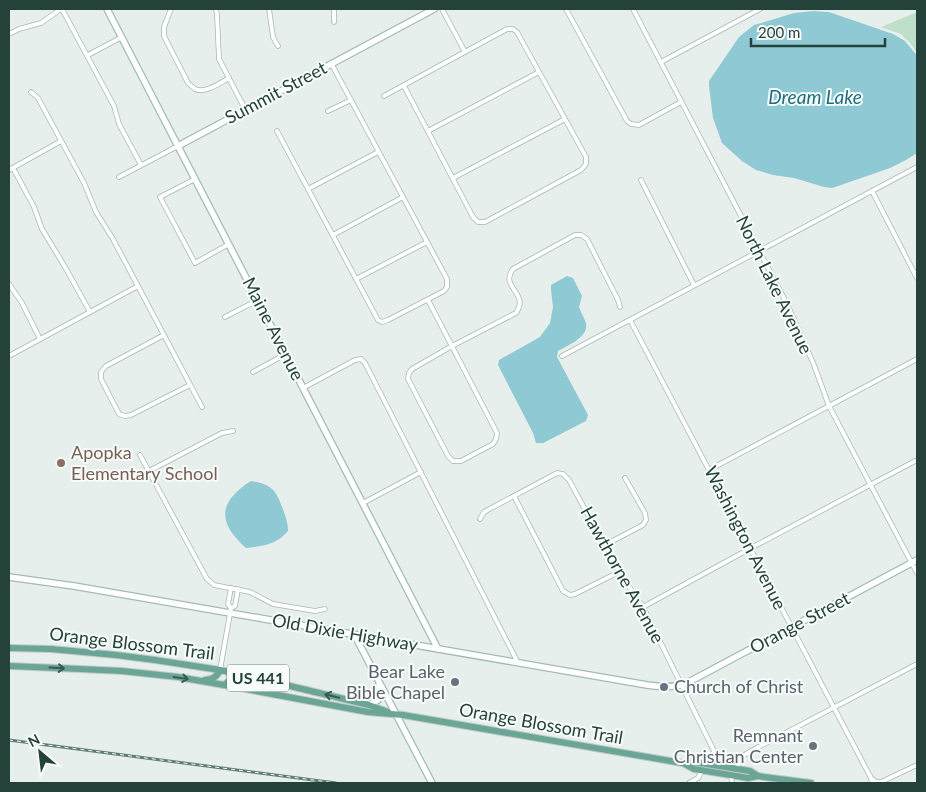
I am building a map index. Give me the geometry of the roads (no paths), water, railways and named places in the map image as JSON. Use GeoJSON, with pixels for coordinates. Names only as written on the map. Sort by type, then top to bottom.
{"type":"FeatureCollection","features":[{"type":"Feature","properties":{"kind":"main road","name":"Orange Blossom Trail"},"geometry":{"type":"LineString","coordinates":[[9,648],[51,649],[119,656],[220,670],[369,705],[396,714]]}},
{"type":"Feature","properties":{"kind":"main road","name":"Orange Blossom Trail"},"geometry":{"type":"LineString","coordinates":[[9,666],[114,671],[199,680],[368,712],[396,714],[682,763],[694,762],[750,771],[758,776]]}},
{"type":"Feature","properties":{"kind":"main road"},"geometry":{"type":"LineString","coordinates":[[199,680],[215,677],[220,670]]}},
{"type":"Feature","properties":{"kind":"main road"},"geometry":{"type":"LineString","coordinates":[[224,685],[234,677],[245,675]]}},
{"type":"Feature","properties":{"kind":"main road","name":"Orange Blossom Trail"},"geometry":{"type":"LineString","coordinates":[[682,763],[694,769],[748,778],[758,776],[811,783]]}},
{"type":"Feature","properties":{"kind":"street"},"geometry":{"type":"LineString","coordinates":[[9,34],[40,23],[62,9],[114,106],[119,124],[141,165]]}},
{"type":"Feature","properties":{"kind":"street","name":"Maine Avenue"},"geometry":{"type":"LineString","coordinates":[[107,9],[438,649]]}},
{"type":"Feature","properties":{"kind":"street"},"geometry":{"type":"LineString","coordinates":[[172,9],[164,27],[164,36],[188,83],[194,88],[202,90],[229,78]]}},
{"type":"Feature","properties":{"kind":"street"},"geometry":{"type":"LineString","coordinates":[[216,9],[220,60],[245,109]]}},
{"type":"Feature","properties":{"kind":"street"},"geometry":{"type":"LineString","coordinates":[[269,9],[273,37],[278,46]]}},
{"type":"Feature","properties":{"kind":"street"},"geometry":{"type":"LineString","coordinates":[[334,9],[334,22]]}},
{"type":"Feature","properties":{"kind":"street","name":"Summit Street"},"geometry":{"type":"LineString","coordinates":[[119,177],[434,9]]}},
{"type":"Feature","properties":{"kind":"street"},"geometry":{"type":"LineString","coordinates":[[442,9],[465,52]]}},
{"type":"Feature","properties":{"kind":"street"},"geometry":{"type":"LineString","coordinates":[[566,9],[627,121],[638,125],[681,102]]}},
{"type":"Feature","properties":{"kind":"street","name":"North Lake Avenue"},"geometry":{"type":"LineString","coordinates":[[633,9],[788,306],[829,406],[915,562],[917,573]]}},
{"type":"Feature","properties":{"kind":"street"},"geometry":{"type":"LineString","coordinates":[[661,62],[760,9]]}},
{"type":"Feature","properties":{"kind":"street"},"geometry":{"type":"LineString","coordinates":[[384,96],[507,29],[513,29],[517,32],[586,157],[586,164],[581,170],[485,222],[478,222],[404,86]]}},
{"type":"Feature","properties":{"kind":"street"},"geometry":{"type":"LineString","coordinates":[[88,55],[122,37]]}},
{"type":"Feature","properties":{"kind":"street"},"geometry":{"type":"LineString","coordinates":[[277,131],[378,320],[382,322],[388,320],[444,291],[447,287],[447,279],[331,63]]}},
{"type":"Feature","properties":{"kind":"street"},"geometry":{"type":"LineString","coordinates":[[428,131],[539,72]]}},
{"type":"Feature","properties":{"kind":"street"},"geometry":{"type":"LineString","coordinates":[[31,92],[38,98],[84,183],[96,212],[113,239],[202,407]]}},
{"type":"Feature","properties":{"kind":"street"},"geometry":{"type":"LineString","coordinates":[[328,111],[351,100]]}},
{"type":"Feature","properties":{"kind":"street"},"geometry":{"type":"LineString","coordinates":[[453,178],[565,119]]}},
{"type":"Feature","properties":{"kind":"street"},"geometry":{"type":"LineString","coordinates":[[61,141],[11,169],[34,207],[42,229],[90,312]]}},
{"type":"Feature","properties":{"kind":"street"},"geometry":{"type":"LineString","coordinates":[[308,189],[378,152]]}},
{"type":"Feature","properties":{"kind":"street"},"geometry":{"type":"LineString","coordinates":[[562,356],[917,167]]}},
{"type":"Feature","properties":{"kind":"street"},"geometry":{"type":"LineString","coordinates":[[195,179],[160,197],[195,263],[229,244]]}},
{"type":"Feature","properties":{"kind":"street"},"geometry":{"type":"LineString","coordinates":[[641,180],[694,285]]}},
{"type":"Feature","properties":{"kind":"street"},"geometry":{"type":"LineString","coordinates":[[872,191],[917,278]]}},
{"type":"Feature","properties":{"kind":"street"},"geometry":{"type":"LineString","coordinates":[[333,234],[403,197]]}},
{"type":"Feature","properties":{"kind":"street"},"geometry":{"type":"LineString","coordinates":[[428,300],[452,346],[497,433],[493,444],[461,461],[454,461],[448,456],[408,379],[409,373],[412,369],[452,346],[516,313],[520,307],[520,300],[509,281],[509,274],[513,269],[575,236],[581,235],[586,239],[620,306]]}},
{"type":"Feature","properties":{"kind":"street"},"geometry":{"type":"LineString","coordinates":[[356,279],[427,242]]}},
{"type":"Feature","properties":{"kind":"street"},"geometry":{"type":"LineString","coordinates":[[9,284],[22,303],[40,339]]}},
{"type":"Feature","properties":{"kind":"street"},"geometry":{"type":"LineString","coordinates":[[9,356],[138,286]]}},
{"type":"Feature","properties":{"kind":"street"},"geometry":{"type":"LineString","coordinates":[[224,318],[258,300]]}},
{"type":"Feature","properties":{"kind":"street","name":"Washington Avenue"},"geometry":{"type":"LineString","coordinates":[[630,320],[872,781]]}},
{"type":"Feature","properties":{"kind":"street"},"geometry":{"type":"LineString","coordinates":[[164,335],[106,366],[101,372],[101,379],[119,414],[132,416],[190,385]]}},
{"type":"Feature","properties":{"kind":"street"},"geometry":{"type":"LineString","coordinates":[[253,372],[286,354]]}},
{"type":"Feature","properties":{"kind":"street"},"geometry":{"type":"LineString","coordinates":[[303,388],[355,360],[361,359],[365,363],[518,663]]}},
{"type":"Feature","properties":{"kind":"street"},"geometry":{"type":"LineString","coordinates":[[709,470],[917,359]]}},
{"type":"Feature","properties":{"kind":"street"},"geometry":{"type":"LineString","coordinates":[[149,471],[222,433],[233,431]]}},
{"type":"Feature","properties":{"kind":"street"},"geometry":{"type":"LineString","coordinates":[[140,454],[207,579],[214,585],[250,592],[272,604],[315,611],[325,609]]}},
{"type":"Feature","properties":{"kind":"street"},"geometry":{"type":"LineString","coordinates":[[643,607],[917,460]]}},
{"type":"Feature","properties":{"kind":"street"},"geometry":{"type":"LineString","coordinates":[[363,503],[421,472]]}},
{"type":"Feature","properties":{"kind":"street","name":"Hawthorne Avenue"},"geometry":{"type":"LineString","coordinates":[[480,519],[484,512],[557,473],[563,474],[569,480],[619,572],[643,607],[715,753],[718,761],[717,766]]}},
{"type":"Feature","properties":{"kind":"street"},"geometry":{"type":"LineString","coordinates":[[605,545],[643,525],[646,520],[645,514],[626,478]]}},
{"type":"Feature","properties":{"kind":"street"},"geometry":{"type":"LineString","coordinates":[[514,496],[563,591],[570,595],[575,594],[619,572]]}},
{"type":"Feature","properties":{"kind":"street","name":"Orange Street"},"geometry":{"type":"LineString","coordinates":[[682,685],[915,562]]}},
{"type":"Feature","properties":{"kind":"street","name":"Old Dixie Highway"},"geometry":{"type":"LineString","coordinates":[[9,577],[230,610],[354,634],[654,686],[682,685]]}},
{"type":"Feature","properties":{"kind":"street"},"geometry":{"type":"LineString","coordinates":[[220,670],[230,610],[228,604],[231,588]]}},
{"type":"Feature","properties":{"kind":"street"},"geometry":{"type":"LineString","coordinates":[[230,610],[235,606],[238,589]]}},
{"type":"Feature","properties":{"kind":"street"},"geometry":{"type":"LineString","coordinates":[[229,598],[236,600]]}},
{"type":"Feature","properties":{"kind":"street"},"geometry":{"type":"LineString","coordinates":[[354,634],[432,783]]}},
{"type":"Feature","properties":{"kind":"street"},"geometry":{"type":"LineString","coordinates":[[737,769],[738,761],[743,756],[917,664]]}},
{"type":"Feature","properties":{"kind":"street"},"geometry":{"type":"LineString","coordinates":[[369,705],[374,703],[379,697],[379,683]]}},
{"type":"Feature","properties":{"kind":"street"},"geometry":{"type":"LineString","coordinates":[[872,781],[881,782],[917,765]]}},
{"type":"Feature","properties":{"kind":"street"},"geometry":{"type":"LineString","coordinates":[[690,783],[698,778],[702,770]]}},
{"type":"Feature","properties":{"kind":"street"},"geometry":{"type":"LineString","coordinates":[[731,775],[732,783]]}},
{"type":"Feature","properties":{"kind":"street"},"geometry":{"type":"LineString","coordinates":[[890,783],[896,776]]}},
{"type":"Feature","properties":{"kind":"water","name":"Dream Lake"},"geometry":{"type":"Polygon","coordinates":[[[829,12],[893,34],[905,41],[917,56],[917,153],[890,168],[832,188],[756,170],[742,161],[722,143],[713,118],[709,86],[709,81],[739,37],[754,25],[794,13],[829,12]]]}},
{"type":"Feature","properties":{"kind":"water"},"geometry":{"type":"Polygon","coordinates":[[[567,276],[573,278],[582,296],[579,307],[586,323],[586,328],[577,340],[558,351],[557,357],[588,415],[586,421],[543,443],[536,443],[533,433],[498,365],[499,360],[540,337],[550,323],[553,307],[551,285],[567,276]]]}},
{"type":"Feature","properties":{"kind":"water"},"geometry":{"type":"Polygon","coordinates":[[[251,481],[268,486],[275,492],[285,516],[288,531],[274,542],[246,548],[230,530],[225,513],[232,497],[251,481]]]}},
{"type":"Feature","properties":{"kind":"railway"},"geometry":{"type":"LineString","coordinates":[[9,740],[336,783]]}},
{"type":"Feature","properties":{"kind":"place","name":"Apopka Elementary School"},"geometry":{"type":"Point","coordinates":[61,463]}},
{"type":"Feature","properties":{"kind":"place","name":"Bear Lake Bible Chapel"},"geometry":{"type":"Point","coordinates":[455,682]}},
{"type":"Feature","properties":{"kind":"place","name":"Church of Christ"},"geometry":{"type":"Point","coordinates":[664,687]}},
{"type":"Feature","properties":{"kind":"place","name":"Remnant Christian Center"},"geometry":{"type":"Point","coordinates":[813,746]}}]}
